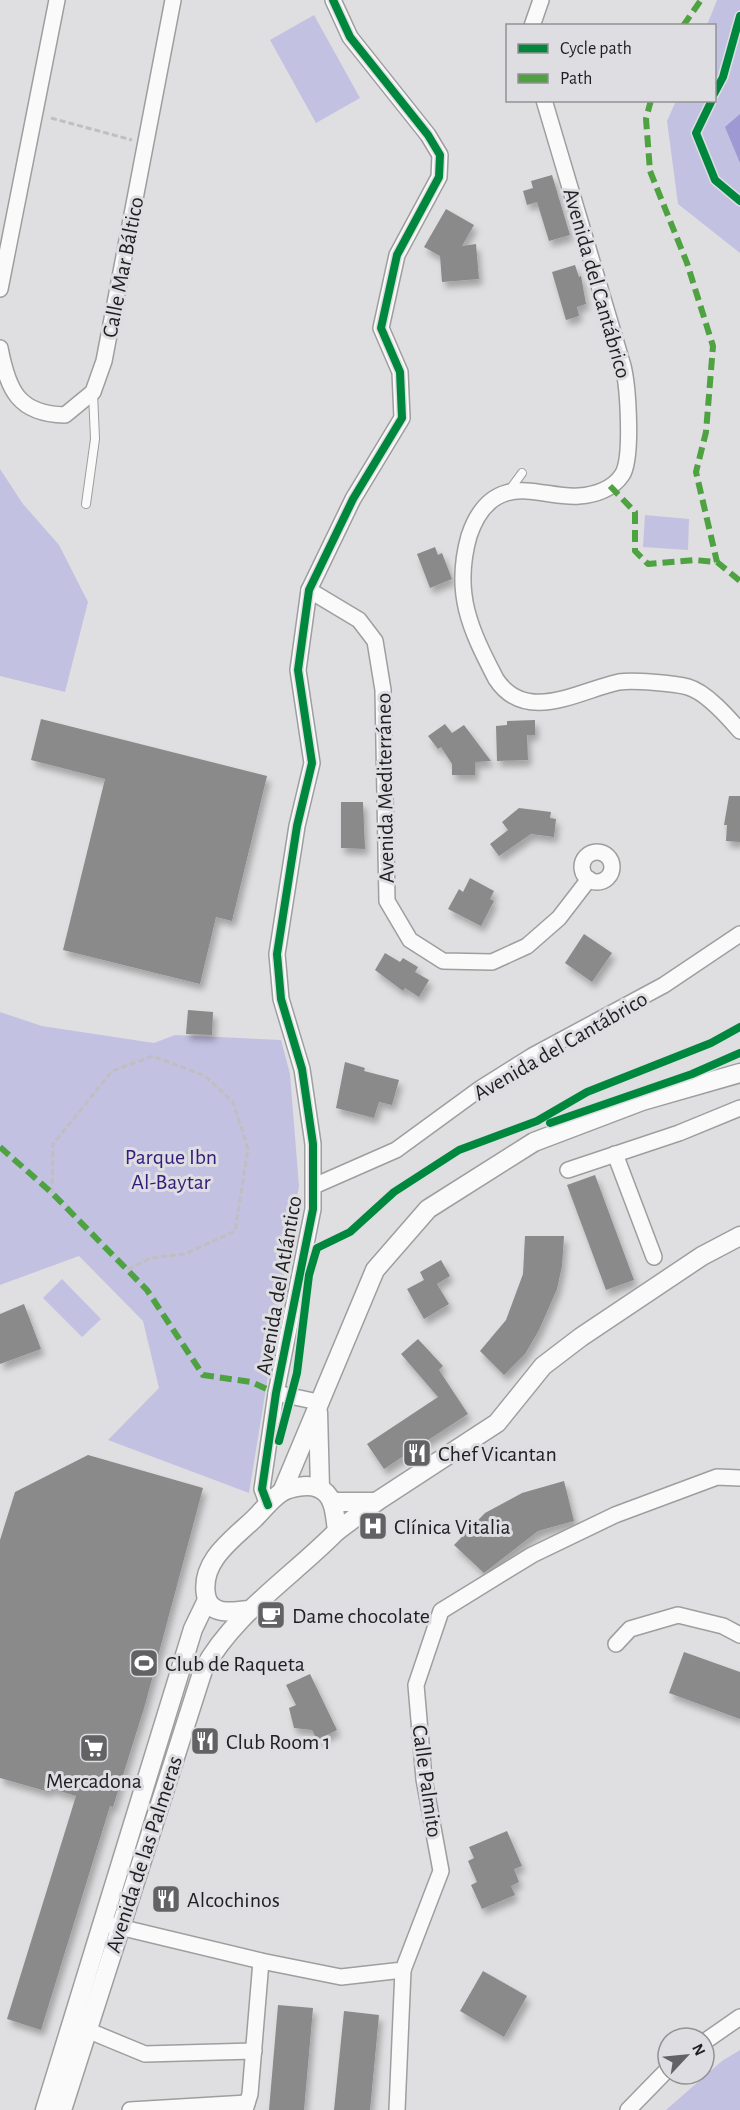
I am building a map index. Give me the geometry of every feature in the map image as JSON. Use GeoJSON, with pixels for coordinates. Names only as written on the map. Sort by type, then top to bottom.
{"type":"FeatureCollection","features":[{"type":"Feature","properties":{"kind":"street"},"geometry":{"type":"LineString","coordinates":[[0,289],[57,0]]}},
{"type":"Feature","properties":{"kind":"street","name":"Calle Mar Báltico"},"geometry":{"type":"LineString","coordinates":[[93,392],[104,361],[173,0]]}},
{"type":"Feature","properties":{"kind":"street","name":"Avenida del Atlántico"},"geometry":{"type":"LineString","coordinates":[[268,1505],[262,1489],[276,1393],[313,1209],[314,1186],[313,1144],[302,1069],[281,999],[277,954],[297,826],[312,763],[298,670],[309,590],[353,499],[402,418],[400,372],[381,328],[397,255],[439,177],[440,155],[428,135],[350,37],[333,0]]}},
{"type":"Feature","properties":{"kind":"street"},"geometry":{"type":"LineString","coordinates":[[532,24],[541,0]]}},
{"type":"Feature","properties":{"kind":"street","name":"Avenida del Cantábrico"},"geometry":{"type":"LineString","coordinates":[[508,492],[525,491],[578,496],[601,492],[622,475],[626,464],[628,394],[623,366],[545,102]]}},
{"type":"Feature","properties":{"kind":"street"},"geometry":{"type":"LineString","coordinates":[[0,348],[5,373],[17,400],[45,414],[65,415],[93,392]]}},
{"type":"Feature","properties":{"kind":"street"},"geometry":{"type":"LineString","coordinates":[[508,492],[490,502],[476,519],[462,568],[462,585],[470,623],[501,687],[516,696],[552,702],[620,682],[689,687],[719,708],[740,731]]}},
{"type":"Feature","properties":{"kind":"street","name":"Avenida Mediterráneo"},"geometry":{"type":"LineString","coordinates":[[309,590],[359,620],[375,641],[383,690],[387,901],[410,940],[443,961],[492,962],[527,946],[559,918],[589,879]]}},
{"type":"Feature","properties":{"kind":"street","name":"Avenida del Cantábrico"},"geometry":{"type":"LineString","coordinates":[[314,1186],[396,1150],[481,1088],[532,1056],[663,985],[740,934]]}},
{"type":"Feature","properties":{"kind":"street"},"geometry":{"type":"LineString","coordinates":[[248,1610],[224,1612],[207,1600],[204,1579],[211,1564],[282,1492],[375,1270],[428,1209],[534,1142],[642,1101],[740,1072]]}},
{"type":"Feature","properties":{"kind":"street"},"geometry":{"type":"LineString","coordinates":[[568,1170],[679,1133],[740,1108]]}},
{"type":"Feature","properties":{"kind":"street"},"geometry":{"type":"LineString","coordinates":[[615,1154],[654,1257]]}},
{"type":"Feature","properties":{"kind":"street"},"geometry":{"type":"LineString","coordinates":[[282,1492],[306,1486],[320,1488],[333,1502],[337,1531],[376,1502],[497,1423],[543,1365],[581,1336],[702,1256],[740,1236]]}},
{"type":"Feature","properties":{"kind":"street"},"geometry":{"type":"LineString","coordinates":[[276,1393],[318,1402]]}},
{"type":"Feature","properties":{"kind":"street"},"geometry":{"type":"LineString","coordinates":[[318,1402],[320,1488]]}},
{"type":"Feature","properties":{"kind":"street","name":"Calle Palmito"},"geometry":{"type":"LineString","coordinates":[[397,2110],[404,1970],[441,1871],[424,1779],[416,1685],[441,1611],[532,1555],[615,1515],[717,1477],[740,1478]]}},
{"type":"Feature","properties":{"kind":"street"},"geometry":{"type":"LineString","coordinates":[[333,1502],[376,1502]]}},
{"type":"Feature","properties":{"kind":"street","name":"Avenida de las Palmeras"},"geometry":{"type":"LineString","coordinates":[[45,2110],[203,1670],[216,1647],[248,1610],[274,1591],[337,1531]]}},
{"type":"Feature","properties":{"kind":"street","name":"Avenida de las Palmeras"},"geometry":{"type":"LineString","coordinates":[[62,2110],[87,2030],[111,1925],[193,1629],[207,1600]]}},
{"type":"Feature","properties":{"kind":"street"},"geometry":{"type":"LineString","coordinates":[[616,1644],[630,1629],[678,1615],[723,1626],[740,1635]]}},
{"type":"Feature","properties":{"kind":"street"},"geometry":{"type":"LineString","coordinates":[[111,1925],[261,1962],[341,1977],[404,1970]]}},
{"type":"Feature","properties":{"kind":"street"},"geometry":{"type":"LineString","coordinates":[[130,2110],[246,2106],[254,2051],[261,1962]]}},
{"type":"Feature","properties":{"kind":"street"},"geometry":{"type":"LineString","coordinates":[[716,2034],[740,2017]]}},
{"type":"Feature","properties":{"kind":"street"},"geometry":{"type":"LineString","coordinates":[[87,2030],[145,2054],[254,2051]]}},
{"type":"Feature","properties":{"kind":"street"},"geometry":{"type":"LineString","coordinates":[[628,2110],[656,2081]]}},
{"type":"Feature","properties":{"kind":"lane"},"geometry":{"type":"LineString","coordinates":[[86,504],[95,439],[93,392]]}},
{"type":"Feature","properties":{"kind":"lane"},"geometry":{"type":"LineString","coordinates":[[508,492],[522,473]]}},
{"type":"Feature","properties":{"kind":"path"},"geometry":{"type":"LineString","coordinates":[[45,116],[145,143]]}},
{"type":"Feature","properties":{"kind":"path"},"geometry":{"type":"LineString","coordinates":[[52,1193],[53,1144],[112,1071],[153,1056],[205,1076],[233,1102],[248,1149],[235,1231],[185,1254],[151,1258],[127,1270]]}},
{"type":"Feature","properties":{"kind":"green space"},"geometry":{"type":"Polygon","coordinates":[[[717,0],[740,0],[740,253],[678,204],[667,121],[676,102],[716,102],[716,24],[707,24],[717,0]]]}},
{"type":"Feature","properties":{"kind":"green space"},"geometry":{"type":"Polygon","coordinates":[[[314,15],[360,98],[316,123],[270,40],[314,15]]]}},
{"type":"Feature","properties":{"kind":"green space"},"geometry":{"type":"Polygon","coordinates":[[[0,469],[23,504],[59,545],[88,602],[65,692],[0,676],[0,469]]]}},
{"type":"Feature","properties":{"kind":"green space"},"geometry":{"type":"Polygon","coordinates":[[[645,515],[689,519],[688,550],[643,547],[645,515]]]}},
{"type":"Feature","properties":{"kind":"green space","name":"Parque Ibn Al-Baytar"},"geometry":{"type":"Polygon","coordinates":[[[0,1012],[42,1026],[154,1043],[175,1035],[281,1040],[290,1074],[299,1186],[249,1493],[108,1440],[159,1388],[143,1321],[79,1256],[0,1285],[0,1012]]]}},
{"type":"Feature","properties":{"kind":"green space"},"geometry":{"type":"Polygon","coordinates":[[[62,1279],[101,1319],[82,1337],[43,1298],[62,1279]]]}},
{"type":"Feature","properties":{"kind":"green space"},"geometry":{"type":"Polygon","coordinates":[[[740,2050],[740,2110],[666,2110],[693,2086],[716,2086],[716,2066],[740,2050]]]}},
{"type":"Feature","properties":{"kind":"shaded area"},"geometry":{"type":"Polygon","coordinates":[[[740,114],[740,163],[725,127],[740,114]]]}},
{"type":"Feature","properties":{"kind":"building"},"geometry":{"type":"Polygon","coordinates":[[[552,175],[570,235],[549,241],[537,202],[527,205],[523,191],[533,188],[531,181],[552,175]]]}},
{"type":"Feature","properties":{"kind":"building"},"geometry":{"type":"Polygon","coordinates":[[[446,209],[474,225],[462,246],[476,244],[479,279],[442,282],[440,256],[424,247],[446,209]]]}},
{"type":"Feature","properties":{"kind":"building"},"geometry":{"type":"Polygon","coordinates":[[[575,265],[579,277],[581,276],[586,304],[577,307],[579,316],[566,320],[552,272],[575,265]]]}},
{"type":"Feature","properties":{"kind":"building"},"geometry":{"type":"Polygon","coordinates":[[[435,547],[438,555],[442,553],[452,579],[430,588],[417,554],[435,547]]]}},
{"type":"Feature","properties":{"kind":"building"},"geometry":{"type":"Polygon","coordinates":[[[41,719],[267,776],[232,921],[216,917],[200,984],[63,950],[105,779],[31,760],[41,719]]]}},
{"type":"Feature","properties":{"kind":"building"},"geometry":{"type":"Polygon","coordinates":[[[535,720],[535,735],[527,735],[528,760],[497,761],[496,726],[507,725],[507,721],[535,720]]]}},
{"type":"Feature","properties":{"kind":"building"},"geometry":{"type":"Polygon","coordinates":[[[445,724],[452,733],[464,725],[491,761],[475,762],[475,775],[452,775],[452,764],[441,747],[438,749],[428,736],[445,724]]]}},
{"type":"Feature","properties":{"kind":"building"},"geometry":{"type":"Polygon","coordinates":[[[729,796],[740,796],[740,842],[726,841],[727,825],[724,825],[729,796]]]}},
{"type":"Feature","properties":{"kind":"building"},"geometry":{"type":"Polygon","coordinates":[[[341,802],[363,802],[365,849],[341,848],[341,802]]]}},
{"type":"Feature","properties":{"kind":"building"},"geometry":{"type":"Polygon","coordinates":[[[519,808],[551,812],[550,818],[556,819],[554,837],[531,834],[499,856],[490,844],[508,830],[502,822],[519,808]]]}},
{"type":"Feature","properties":{"kind":"building"},"geometry":{"type":"Polygon","coordinates":[[[470,878],[494,891],[490,899],[494,901],[481,926],[448,909],[459,889],[463,892],[470,878]]]}},
{"type":"Feature","properties":{"kind":"building"},"geometry":{"type":"Polygon","coordinates":[[[584,934],[612,953],[592,982],[565,963],[584,934]]]}},
{"type":"Feature","properties":{"kind":"building"},"geometry":{"type":"Polygon","coordinates":[[[385,953],[400,962],[403,958],[418,967],[415,972],[429,980],[419,997],[405,988],[403,991],[375,970],[385,953]]]}},
{"type":"Feature","properties":{"kind":"building"},"geometry":{"type":"Polygon","coordinates":[[[188,1010],[213,1012],[212,1035],[186,1034],[188,1010]]]}},
{"type":"Feature","properties":{"kind":"building"},"geometry":{"type":"Polygon","coordinates":[[[345,1062],[365,1068],[364,1071],[399,1080],[392,1105],[379,1102],[374,1118],[336,1108],[345,1062]]]}},
{"type":"Feature","properties":{"kind":"building"},"geometry":{"type":"Polygon","coordinates":[[[595,1175],[634,1280],[606,1290],[567,1185],[595,1175]]]}},
{"type":"Feature","properties":{"kind":"building"},"geometry":{"type":"Polygon","coordinates":[[[525,1236],[564,1236],[562,1266],[557,1289],[539,1330],[525,1354],[504,1375],[480,1351],[506,1320],[523,1274],[525,1236]]]}},
{"type":"Feature","properties":{"kind":"building"},"geometry":{"type":"Polygon","coordinates":[[[441,1260],[450,1276],[437,1284],[449,1304],[424,1319],[407,1289],[424,1280],[420,1272],[441,1260]]]}},
{"type":"Feature","properties":{"kind":"building"},"geometry":{"type":"Polygon","coordinates":[[[24,1304],[41,1349],[0,1364],[0,1314],[24,1304]]]}},
{"type":"Feature","properties":{"kind":"building"},"geometry":{"type":"Polygon","coordinates":[[[418,1339],[443,1366],[439,1370],[468,1414],[384,1469],[367,1444],[438,1397],[401,1354],[418,1339]]]}},
{"type":"Feature","properties":{"kind":"building"},"geometry":{"type":"Polygon","coordinates":[[[88,1455],[203,1488],[145,1705],[113,1807],[110,1806],[41,2030],[7,2019],[76,1796],[50,1788],[49,1792],[0,1778],[0,1540],[15,1492],[88,1455]]]}},
{"type":"Feature","properties":{"kind":"building"},"geometry":{"type":"Polygon","coordinates":[[[564,1481],[574,1521],[538,1531],[484,1573],[454,1545],[485,1513],[522,1493],[564,1481]]]}},
{"type":"Feature","properties":{"kind":"building"},"geometry":{"type":"Polygon","coordinates":[[[684,1652],[740,1672],[740,1719],[669,1693],[684,1652]]]}},
{"type":"Feature","properties":{"kind":"building"},"geometry":{"type":"Polygon","coordinates":[[[310,1674],[337,1730],[317,1740],[312,1730],[294,1728],[289,1708],[296,1705],[286,1685],[310,1674]]]}},
{"type":"Feature","properties":{"kind":"building"},"geometry":{"type":"Polygon","coordinates":[[[507,1831],[522,1866],[514,1869],[519,1882],[511,1886],[515,1895],[482,1909],[471,1885],[477,1882],[468,1861],[474,1858],[469,1847],[507,1831]]]}},
{"type":"Feature","properties":{"kind":"building"},"geometry":{"type":"Polygon","coordinates":[[[483,1971],[527,1996],[504,2037],[460,2011],[483,1971]]]}},
{"type":"Feature","properties":{"kind":"building"},"geometry":{"type":"Polygon","coordinates":[[[278,2005],[313,2008],[304,2110],[269,2110],[278,2005]]]}},
{"type":"Feature","properties":{"kind":"building"},"geometry":{"type":"Polygon","coordinates":[[[344,2011],[379,2015],[370,2110],[334,2110],[344,2011]]]}},
{"type":"Feature","properties":{"kind":"marked path"},"geometry":{"type":"LineString","coordinates":[[684,24],[701,0]]}},
{"type":"Feature","properties":{"kind":"marked path"},"geometry":{"type":"LineString","coordinates":[[650,102],[646,119],[650,171],[687,263],[713,346],[706,432],[696,472],[717,562]]}},
{"type":"Feature","properties":{"kind":"marked path"},"geometry":{"type":"LineString","coordinates":[[610,486],[635,512],[635,551],[648,564],[694,560],[717,562],[740,581]]}},
{"type":"Feature","properties":{"kind":"marked path"},"geometry":{"type":"LineString","coordinates":[[0,1147],[52,1193],[147,1290],[203,1375],[251,1382],[276,1393]]}},
{"type":"Feature","properties":{"kind":"cycle path"},"geometry":{"type":"LineString","coordinates":[[268,1505],[262,1489],[276,1393],[313,1209],[313,1144],[302,1069],[281,999],[277,954],[297,826],[312,763],[298,670],[309,590],[353,499],[402,418],[400,372],[381,328],[397,255],[439,177],[440,155],[428,135],[350,37],[333,0]]}},
{"type":"Feature","properties":{"kind":"cycle path"},"geometry":{"type":"LineString","coordinates":[[716,90],[723,77],[740,16]]}},
{"type":"Feature","properties":{"kind":"cycle path"},"geometry":{"type":"LineString","coordinates":[[711,102],[696,133],[715,180],[740,201]]}},
{"type":"Feature","properties":{"kind":"cycle path"},"geometry":{"type":"LineString","coordinates":[[279,1441],[297,1373],[309,1275],[317,1248],[350,1232],[394,1192],[459,1150],[537,1121],[587,1092],[711,1043],[740,1027]]}},
{"type":"Feature","properties":{"kind":"cycle path"},"geometry":{"type":"LineString","coordinates":[[550,1123],[692,1074],[740,1053]]}},
{"type":"Feature","properties":{"kind":"place","name":"Chef Vicantan"},"geometry":{"type":"Point","coordinates":[417,1453]}},
{"type":"Feature","properties":{"kind":"place","name":"Clínica Vitalia"},"geometry":{"type":"Point","coordinates":[373,1526]}},
{"type":"Feature","properties":{"kind":"place","name":"Dame chocolate"},"geometry":{"type":"Point","coordinates":[271,1615]}},
{"type":"Feature","properties":{"kind":"place","name":"Club de Raqueta"},"geometry":{"type":"Point","coordinates":[144,1663]}},
{"type":"Feature","properties":{"kind":"place","name":"Club Room 1"},"geometry":{"type":"Point","coordinates":[205,1741]}},
{"type":"Feature","properties":{"kind":"place","name":"Mercadona"},"geometry":{"type":"Point","coordinates":[94,1748]}},
{"type":"Feature","properties":{"kind":"place","name":"Alcochinos"},"geometry":{"type":"Point","coordinates":[166,1899]}}]}
